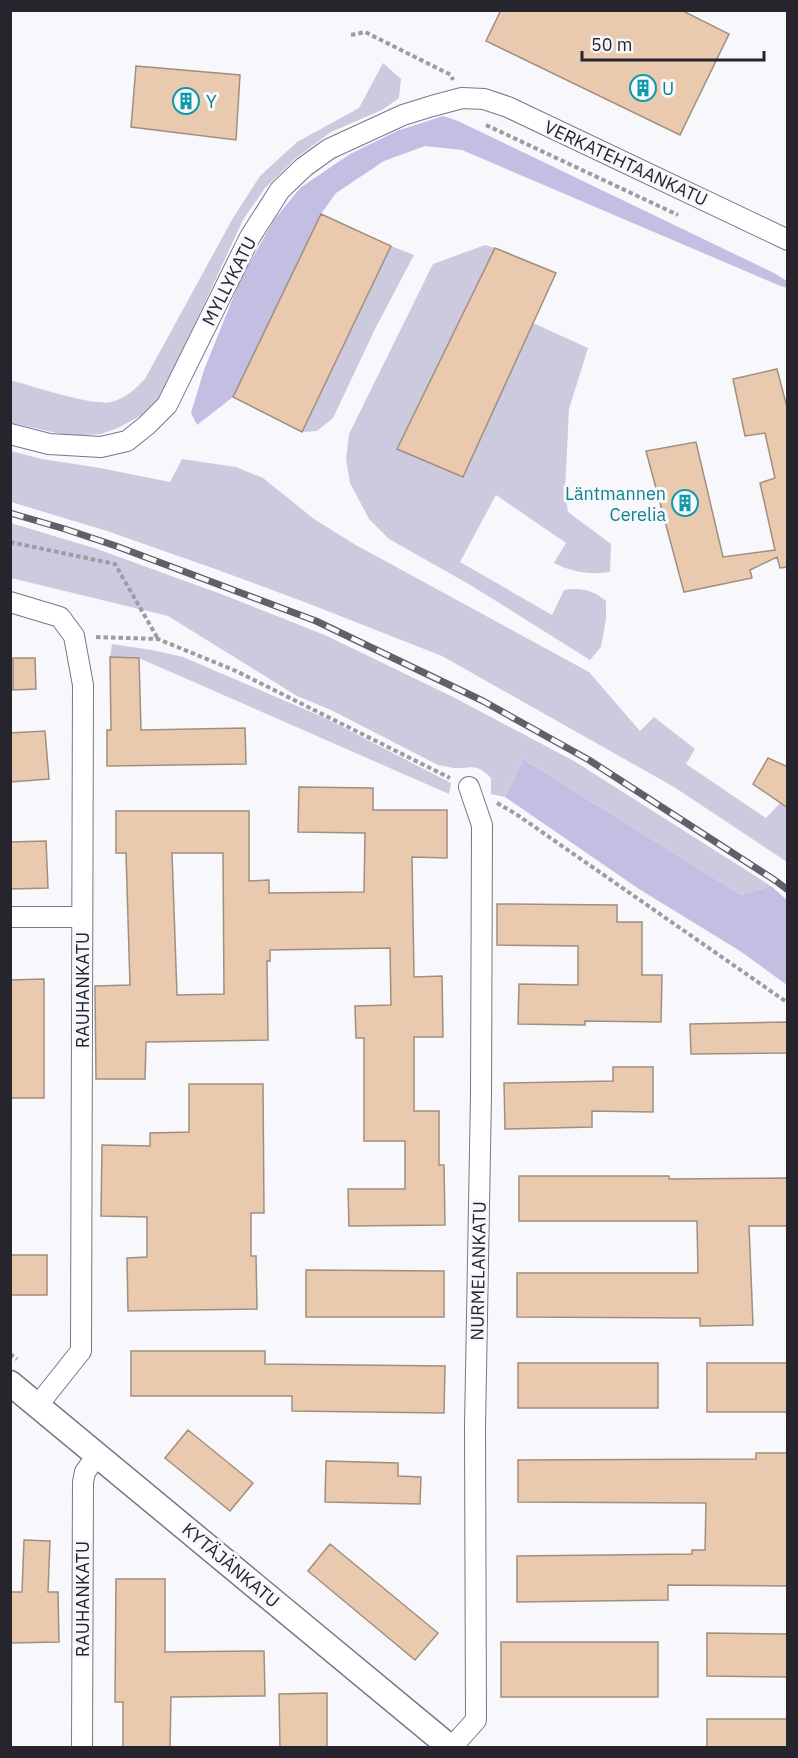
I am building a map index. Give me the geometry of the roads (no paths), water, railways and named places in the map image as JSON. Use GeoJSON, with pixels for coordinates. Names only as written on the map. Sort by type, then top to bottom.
{"type":"FeatureCollection","features":[{"type":"Feature","properties":{"kind":"street","name":"VERKATEHTAANKATU"},"geometry":{"type":"LineString","coordinates":[[462,98],[484,99],[508,107],[788,240]]}},
{"type":"Feature","properties":{"kind":"street","name":"MYLLYKATU"},"geometry":{"type":"LineString","coordinates":[[10,434],[49,444],[90,447],[127,441],[167,405],[250,237],[280,190],[303,167],[329,149],[403,115],[462,98]]}},
{"type":"Feature","properties":{"kind":"street","name":"RAUHANKATU"},"geometry":{"type":"LineString","coordinates":[[10,603],[60,617],[74,636],[83,685],[81,1351],[38,1405]]}},
{"type":"Feature","properties":{"kind":"street","name":"NURMELANKATU"},"geometry":{"type":"LineString","coordinates":[[451,1748],[476,1720],[475,1427],[481,1095],[482,825],[470,787]]}},
{"type":"Feature","properties":{"kind":"street"},"geometry":{"type":"LineString","coordinates":[[10,917],[82,917]]}},
{"type":"Feature","properties":{"kind":"street","name":"KYTÄJÄNKATU"},"geometry":{"type":"LineString","coordinates":[[10,1383],[451,1748]]}},
{"type":"Feature","properties":{"kind":"street","name":"RAUHANKATU"},"geometry":{"type":"LineString","coordinates":[[82,1748],[83,1482],[85,1472],[98,1454]]}},
{"type":"Feature","properties":{"kind":"railway"},"geometry":{"type":"LineString","coordinates":[[10,513],[116,546],[316,621],[483,701],[589,760],[788,890]]}},
{"type":"Feature","properties":{"kind":"place","name":"U"},"geometry":{"type":"Point","coordinates":[643,88]}},
{"type":"Feature","properties":{"kind":"place","name":"Y"},"geometry":{"type":"Point","coordinates":[186,101]}},
{"type":"Feature","properties":{"kind":"place","name":"Läntmannen Cerelia"},"geometry":{"type":"Point","coordinates":[685,503]}}]}
